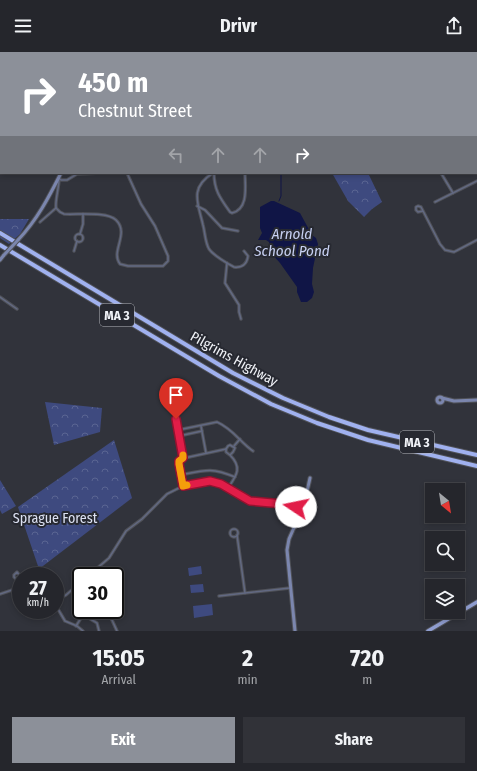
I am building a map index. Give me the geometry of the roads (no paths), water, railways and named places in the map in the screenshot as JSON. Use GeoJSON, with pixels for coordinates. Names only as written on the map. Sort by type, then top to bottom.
{"type":"FeatureCollection","features":[{"type":"Feature","properties":{"kind":"highway","name":"Pilgrims Highway"},"geometry":{"type":"LineString","coordinates":[[0,233],[240,377],[283,398],[322,414],[368,430],[477,455]]}},
{"type":"Feature","properties":{"kind":"highway","name":"Pilgrims Highway"},"geometry":{"type":"LineString","coordinates":[[0,245],[219,376],[276,406],[317,424],[368,440],[477,466]]}},
{"type":"Feature","properties":{"kind":"main road"},"geometry":{"type":"LineString","coordinates":[[428,631],[477,602]]}},
{"type":"Feature","properties":{"kind":"street"},"geometry":{"type":"LineString","coordinates":[[0,260],[38,216],[60,174]]}},
{"type":"Feature","properties":{"kind":"street"},"geometry":{"type":"LineString","coordinates":[[59,177],[61,180],[66,180],[77,174]]}},
{"type":"Feature","properties":{"kind":"street"},"geometry":{"type":"LineString","coordinates":[[56,208],[59,212],[63,213],[108,215],[117,221],[122,231],[117,257],[121,264],[160,266],[168,261],[168,256],[158,231],[141,204],[127,174]]}},
{"type":"Feature","properties":{"kind":"street"},"geometry":{"type":"LineString","coordinates":[[212,174],[198,187],[196,196],[197,206],[208,247],[212,252],[234,267],[244,265],[248,258],[244,251]]}},
{"type":"Feature","properties":{"kind":"street"},"geometry":{"type":"LineString","coordinates":[[213,174],[217,193],[232,213],[237,211],[245,199],[245,174]]}},
{"type":"Feature","properties":{"kind":"street"},"geometry":{"type":"LineString","coordinates":[[442,174],[453,193]]}},
{"type":"Feature","properties":{"kind":"street"},"geometry":{"type":"LineString","coordinates":[[40,222],[56,208],[59,177]]}},
{"type":"Feature","properties":{"kind":"street"},"geometry":{"type":"LineString","coordinates":[[435,202],[477,181]]}},
{"type":"Feature","properties":{"kind":"street"},"geometry":{"type":"LineString","coordinates":[[197,206],[205,210],[222,228],[238,231]]}},
{"type":"Feature","properties":{"kind":"street"},"geometry":{"type":"LineString","coordinates":[[423,211],[440,244],[445,250],[454,252],[477,240]]}},
{"type":"Feature","properties":{"kind":"street"},"geometry":{"type":"LineString","coordinates":[[74,251],[77,241],[75,238],[76,235],[80,234],[83,224],[83,214]]}},
{"type":"Feature","properties":{"kind":"street"},"geometry":{"type":"LineString","coordinates":[[77,241],[80,242],[83,239],[83,235],[80,234]]}},
{"type":"Feature","properties":{"kind":"street"},"geometry":{"type":"LineString","coordinates":[[227,263],[225,283],[239,305],[241,319]]}},
{"type":"Feature","properties":{"kind":"street"},"geometry":{"type":"LineString","coordinates":[[0,297],[17,308]]}},
{"type":"Feature","properties":{"kind":"street"},"geometry":{"type":"LineString","coordinates":[[442,400],[477,400]]}},
{"type":"Feature","properties":{"kind":"street"},"geometry":{"type":"LineString","coordinates":[[176,419],[183,458]]}},
{"type":"Feature","properties":{"kind":"street"},"geometry":{"type":"LineString","coordinates":[[178,430],[217,422],[223,424],[238,436],[240,440],[253,451]]}},
{"type":"Feature","properties":{"kind":"street"},"geometry":{"type":"LineString","coordinates":[[201,426],[206,453]]}},
{"type":"Feature","properties":{"kind":"street"},"geometry":{"type":"LineString","coordinates":[[179,436],[202,431]]}},
{"type":"Feature","properties":{"kind":"street"},"geometry":{"type":"LineString","coordinates":[[230,456],[235,450],[234,446],[240,440]]}},
{"type":"Feature","properties":{"kind":"street"},"geometry":{"type":"LineString","coordinates":[[183,486],[179,461],[183,458],[226,449],[230,445],[234,446]]}},
{"type":"Feature","properties":{"kind":"street"},"geometry":{"type":"LineString","coordinates":[[226,449],[226,452],[235,461],[237,467],[236,477],[228,488]]}},
{"type":"Feature","properties":{"kind":"street"},"geometry":{"type":"LineString","coordinates":[[181,475],[215,470],[236,477]]}},
{"type":"Feature","properties":{"kind":"street"},"geometry":{"type":"LineString","coordinates":[[295,631],[287,547],[306,499],[310,478]]}},
{"type":"Feature","properties":{"kind":"street"},"geometry":{"type":"LineString","coordinates":[[98,567],[109,558],[126,531],[142,519],[167,494],[183,486],[210,481],[221,484],[250,501],[283,504],[302,510]]}},
{"type":"Feature","properties":{"kind":"street"},"geometry":{"type":"LineString","coordinates":[[237,535],[245,593]]}},
{"type":"Feature","properties":{"kind":"street"},"geometry":{"type":"LineString","coordinates":[[219,596],[290,588]]}},
{"type":"Feature","properties":{"kind":"street"},"geometry":{"type":"LineString","coordinates":[[0,594],[12,590]]}},
{"type":"Feature","properties":{"kind":"street"},"geometry":{"type":"LineString","coordinates":[[64,596],[72,590]]}},
{"type":"Feature","properties":{"kind":"street"},"geometry":{"type":"LineString","coordinates":[[76,626],[81,618],[88,618],[97,623],[99,631]]}},
{"type":"Feature","properties":{"kind":"street"},"geometry":{"type":"LineString","coordinates":[[64,619],[83,631]]}},
{"type":"Feature","properties":{"kind":"street"},"geometry":{"type":"LineString","coordinates":[[111,619],[117,631]]}},
{"type":"Feature","properties":{"kind":"water","name":"Arnold School Pond"},"geometry":{"type":"Polygon","coordinates":[[[271,201],[300,213],[312,235],[316,238],[318,244],[313,268],[312,284],[314,292],[312,298],[307,302],[301,302],[297,292],[297,287],[271,253],[269,242],[266,240],[258,240],[262,233],[260,228],[260,207],[271,201]]]}},
{"type":"Feature","properties":{"kind":"waterway"},"geometry":{"type":"LineString","coordinates":[[279,201],[281,196],[281,174]]}},
{"type":"Feature","properties":{"kind":"park label","name":"Sprague Forest"},"geometry":{"type":"Point","coordinates":[55,518]}}]}
